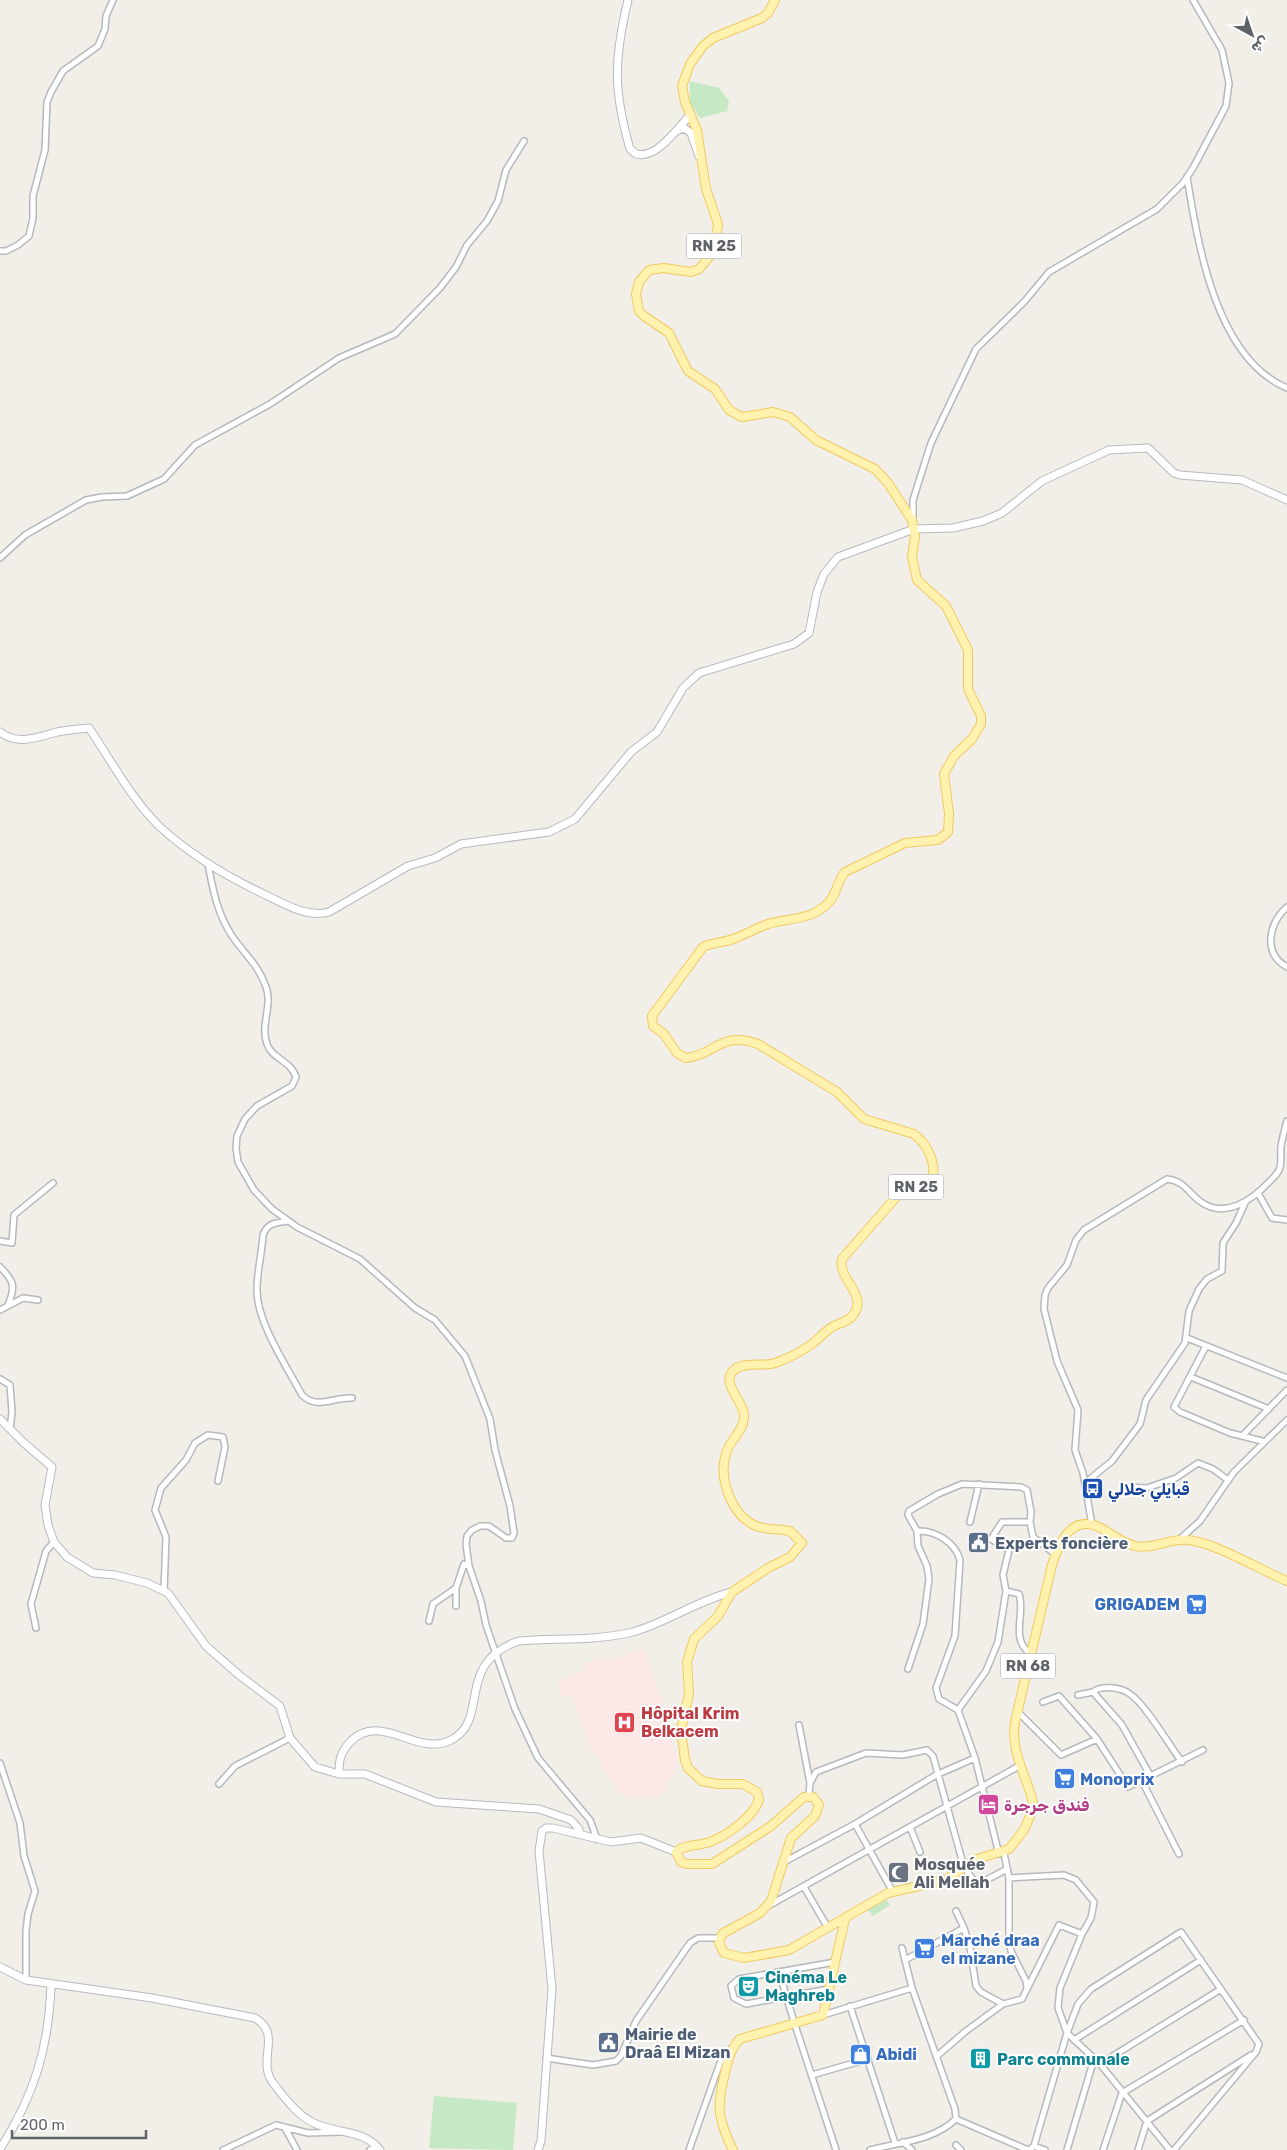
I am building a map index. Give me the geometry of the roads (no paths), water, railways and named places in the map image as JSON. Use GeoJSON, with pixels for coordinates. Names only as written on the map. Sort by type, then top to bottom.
{"type":"FeatureCollection","features":[{"type":"Feature","properties":{"kind":"main road","name":"RN 25"},"geometry":{"type":"LineString","coordinates":[[676,1852],[681,1848],[710,1842],[734,1827],[753,1812],[759,1799],[757,1792],[742,1784],[718,1784],[702,1781],[694,1775],[685,1760],[681,1730],[689,1694],[686,1672],[694,1638],[718,1616],[732,1592],[775,1563],[790,1557],[802,1543],[790,1531],[768,1529],[749,1522],[736,1510],[730,1498],[725,1475],[725,1458],[742,1425],[744,1416],[743,1409],[729,1383],[730,1377],[734,1370],[740,1366],[766,1365],[785,1359],[809,1346],[830,1328],[852,1317],[858,1305],[857,1298],[842,1274],[840,1267],[842,1259],[898,1195],[932,1179],[934,1171],[931,1157],[920,1138],[914,1134],[864,1119],[837,1092],[758,1044],[747,1040],[730,1040],[696,1056],[684,1058],[677,1053],[664,1034],[653,1026],[652,1016],[703,947],[732,940],[770,924],[803,918],[814,913],[828,904],[844,872],[905,843],[938,840],[948,832],[949,814],[944,774],[954,756],[978,731],[981,716],[968,689],[970,659],[965,644],[946,606],[922,585],[914,573],[912,557],[914,527],[888,483],[874,469],[825,445],[790,417],[773,412],[742,417],[729,410],[715,389],[688,371],[669,333],[639,311],[636,294],[639,282],[649,270],[656,268],[691,272],[699,269],[710,256],[715,245],[718,224],[706,189],[697,130],[684,102],[682,86],[684,76],[696,53],[713,38],[762,18],[768,13],[775,0]]}},
{"type":"Feature","properties":{"kind":"main road","name":"RN 68"},"geometry":{"type":"LineString","coordinates":[[1001,1854],[1015,1844],[1034,1807],[1013,1739],[1017,1711],[1055,1554],[1060,1541],[1070,1530],[1083,1525],[1092,1525]]}},
{"type":"Feature","properties":{"kind":"main road"},"geometry":{"type":"LineString","coordinates":[[1092,1525],[1133,1546],[1149,1546],[1180,1540],[1200,1542],[1287,1581]]}},
{"type":"Feature","properties":{"kind":"main road"},"geometry":{"type":"LineString","coordinates":[[676,1852],[681,1862],[687,1864],[712,1864],[771,1826],[804,1797],[809,1795],[818,1800],[818,1811],[790,1838],[776,1890],[766,1908],[753,1917],[728,1929],[720,1938],[719,1943],[724,1953],[744,1958],[789,1950],[893,1892],[941,1882],[980,1858],[1001,1854]]}},
{"type":"Feature","properties":{"kind":"main road"},"geometry":{"type":"LineString","coordinates":[[733,2150],[723,2126],[720,2106],[733,2048],[740,2039],[823,2015],[845,1919]]}},
{"type":"Feature","properties":{"kind":"street"},"geometry":{"type":"LineString","coordinates":[[0,250],[6,251],[18,245],[29,236],[33,218],[33,196],[45,150],[47,109],[51,92],[63,71],[98,46],[105,29],[106,16],[113,0]]}},
{"type":"Feature","properties":{"kind":"street"},"geometry":{"type":"LineString","coordinates":[[628,0],[621,28],[616,79],[619,103],[630,149],[636,154],[647,154],[664,144],[691,114]]}},
{"type":"Feature","properties":{"kind":"street"},"geometry":{"type":"LineString","coordinates":[[914,527],[913,500],[918,480],[931,443],[976,349],[1019,308],[1049,272],[1157,209],[1187,177],[1226,106],[1229,83],[1222,50],[1193,0]]}},
{"type":"Feature","properties":{"kind":"street"},"geometry":{"type":"LineString","coordinates":[[676,132],[684,128],[688,130],[702,163]]}},
{"type":"Feature","properties":{"kind":"street"},"geometry":{"type":"LineString","coordinates":[[0,558],[24,535],[86,500],[127,496],[164,479],[195,445],[270,404],[339,358],[395,334],[440,288],[456,267],[467,245],[487,221],[498,201],[506,170],[524,141]]}},
{"type":"Feature","properties":{"kind":"street"},"geometry":{"type":"LineString","coordinates":[[1187,177],[1198,243],[1223,319],[1249,361],[1276,383],[1287,388]]}},
{"type":"Feature","properties":{"kind":"street"},"geometry":{"type":"LineString","coordinates":[[0,732],[19,740],[40,738],[58,732],[89,728],[134,795],[159,826],[208,864],[287,905],[322,914],[329,912],[408,866],[435,858],[461,844],[549,832],[575,819],[632,752],[657,732],[683,688],[699,673],[794,644],[809,632],[817,592],[824,574],[838,557],[914,527],[953,528],[983,521],[1002,513],[1053,476],[1110,450],[1148,448],[1174,473],[1242,480],[1287,500]]}},
{"type":"Feature","properties":{"kind":"street"},"geometry":{"type":"LineString","coordinates":[[208,864],[214,899],[224,923],[234,938],[252,958],[268,994],[264,1034],[266,1044],[270,1051],[288,1064],[296,1077],[292,1086],[257,1106],[245,1119],[237,1136],[238,1162],[254,1190],[272,1209],[289,1221],[360,1259],[415,1308],[435,1320],[465,1356],[490,1419],[494,1450],[510,1506],[514,1533],[512,1538],[506,1538],[489,1526],[480,1526],[472,1530],[467,1536],[466,1544],[470,1566],[515,1709],[538,1758],[590,1820],[597,1838]]}},
{"type":"Feature","properties":{"kind":"street"},"geometry":{"type":"LineString","coordinates":[[1287,907],[1274,921],[1270,932],[1274,954],[1287,966]]}},
{"type":"Feature","properties":{"kind":"street"},"geometry":{"type":"LineString","coordinates":[[1092,1525],[1085,1483],[1076,1450],[1078,1410],[1057,1361],[1044,1309],[1045,1295],[1048,1288],[1066,1264],[1076,1240],[1084,1230],[1167,1179],[1176,1180],[1201,1202],[1212,1208],[1221,1209],[1246,1202],[1258,1193],[1280,1168],[1281,1147],[1287,1121]]}},
{"type":"Feature","properties":{"kind":"street"},"geometry":{"type":"LineString","coordinates":[[0,1242],[12,1243],[14,1215],[53,1183]]}},
{"type":"Feature","properties":{"kind":"street"},"geometry":{"type":"LineString","coordinates":[[1258,1193],[1272,1218],[1287,1220]]}},
{"type":"Feature","properties":{"kind":"street"},"geometry":{"type":"LineString","coordinates":[[1085,1483],[1112,1461],[1132,1436],[1142,1418],[1146,1400],[1177,1357],[1187,1338],[1189,1311],[1199,1289],[1207,1279],[1222,1271],[1223,1243],[1246,1202]]}},
{"type":"Feature","properties":{"kind":"street"},"geometry":{"type":"LineString","coordinates":[[289,1221],[273,1223],[266,1227],[263,1235],[257,1288],[259,1306],[268,1330],[302,1395],[309,1402],[315,1404],[352,1398]]}},
{"type":"Feature","properties":{"kind":"street"},"geometry":{"type":"LineString","coordinates":[[0,1267],[11,1278],[14,1292],[8,1305]]}},
{"type":"Feature","properties":{"kind":"street"},"geometry":{"type":"LineString","coordinates":[[0,1310],[23,1298],[38,1300]]}},
{"type":"Feature","properties":{"kind":"street"},"geometry":{"type":"LineString","coordinates":[[1187,1338],[1287,1378]]}},
{"type":"Feature","properties":{"kind":"street"},"geometry":{"type":"LineString","coordinates":[[1206,1346],[1174,1407],[1180,1412],[1219,1428],[1262,1441]]}},
{"type":"Feature","properties":{"kind":"street"},"geometry":{"type":"LineString","coordinates":[[1191,1377],[1269,1409]]}},
{"type":"Feature","properties":{"kind":"street"},"geometry":{"type":"LineString","coordinates":[[0,1378],[10,1385],[12,1412],[10,1428]]}},
{"type":"Feature","properties":{"kind":"street"},"geometry":{"type":"LineString","coordinates":[[1243,1435],[1287,1390]]}},
{"type":"Feature","properties":{"kind":"street"},"geometry":{"type":"LineString","coordinates":[[0,1419],[52,1467],[45,1505],[54,1542],[67,1557],[93,1573],[115,1575],[147,1583],[168,1593],[206,1646],[239,1675],[280,1706],[290,1738],[315,1767],[340,1774],[365,1774],[436,1802],[539,1809],[571,1820],[579,1829],[579,1834]]}},
{"type":"Feature","properties":{"kind":"street"},"geometry":{"type":"LineString","coordinates":[[1180,1540],[1200,1521],[1228,1480],[1262,1441],[1287,1420]]}},
{"type":"Feature","properties":{"kind":"street"},"geometry":{"type":"LineString","coordinates":[[164,1591],[166,1537],[155,1510],[161,1488],[186,1460],[195,1442],[208,1436],[222,1436],[225,1447],[218,1481]]}},
{"type":"Feature","properties":{"kind":"street"},"geometry":{"type":"LineString","coordinates":[[1126,1487],[1148,1488],[1176,1478],[1198,1463],[1213,1469],[1228,1480]]}},
{"type":"Feature","properties":{"kind":"street"},"geometry":{"type":"LineString","coordinates":[[908,1669],[923,1624],[929,1579],[927,1566],[918,1546],[917,1531],[908,1516],[914,1506],[962,1484],[1021,1487],[1027,1490],[1033,1537],[1055,1554]]}},
{"type":"Feature","properties":{"kind":"street"},"geometry":{"type":"LineString","coordinates":[[970,1522],[979,1484]]}},
{"type":"Feature","properties":{"kind":"street"},"geometry":{"type":"LineString","coordinates":[[958,1710],[986,1671],[998,1642],[1006,1591],[1003,1575],[1009,1550],[992,1540],[1002,1522],[1030,1522]]}},
{"type":"Feature","properties":{"kind":"street"},"geometry":{"type":"LineString","coordinates":[[917,1531],[924,1531],[947,1541],[957,1550],[960,1560],[955,1636],[936,1688],[939,1699],[958,1710],[975,1758],[1001,1854],[1007,1869],[1009,1878],[1009,1939],[1011,1950],[1026,1982],[1027,1992]]}},
{"type":"Feature","properties":{"kind":"street"},"geometry":{"type":"LineString","coordinates":[[36,1628],[31,1604],[46,1551],[54,1542]]}},
{"type":"Feature","properties":{"kind":"street"},"geometry":{"type":"LineString","coordinates":[[456,1606],[456,1588],[464,1564],[470,1566]]}},
{"type":"Feature","properties":{"kind":"street"},"geometry":{"type":"LineString","coordinates":[[429,1621],[433,1604],[456,1588]]}},
{"type":"Feature","properties":{"kind":"street"},"geometry":{"type":"LineString","coordinates":[[1006,1591],[1019,1594],[1019,1637],[1026,1650],[1031,1654]]}},
{"type":"Feature","properties":{"kind":"street"},"geometry":{"type":"LineString","coordinates":[[340,1774],[338,1758],[355,1737],[366,1732],[378,1729],[418,1742],[435,1744],[449,1741],[459,1735],[471,1715],[481,1670],[486,1661],[507,1645],[519,1641],[601,1637],[633,1631],[677,1616],[717,1596],[732,1592]]}},
{"type":"Feature","properties":{"kind":"street"},"geometry":{"type":"LineString","coordinates":[[1078,1695],[1105,1687],[1128,1692],[1163,1734],[1182,1762]]}},
{"type":"Feature","properties":{"kind":"street"},"geometry":{"type":"LineString","coordinates":[[1093,1692],[1122,1725],[1151,1778]]}},
{"type":"Feature","properties":{"kind":"street"},"geometry":{"type":"LineString","coordinates":[[1043,1702],[1059,1696],[1098,1739],[1128,1787],[1151,1778],[1203,1750]]}},
{"type":"Feature","properties":{"kind":"street"},"geometry":{"type":"LineString","coordinates":[[1017,1711],[1061,1755],[1098,1739]]}},
{"type":"Feature","properties":{"kind":"street"},"geometry":{"type":"LineString","coordinates":[[799,1725],[810,1784],[809,1795]]}},
{"type":"Feature","properties":{"kind":"street"},"geometry":{"type":"LineString","coordinates":[[219,1784],[235,1766],[290,1738]]}},
{"type":"Feature","properties":{"kind":"street"},"geometry":{"type":"LineString","coordinates":[[810,1784],[816,1772],[871,1752],[903,1755],[927,1750],[932,1754],[936,1775],[964,1867],[977,1885],[1007,1869]]}},
{"type":"Feature","properties":{"kind":"street"},"geometry":{"type":"LineString","coordinates":[[784,1862],[855,1824],[936,1775],[975,1758]]}},
{"type":"Feature","properties":{"kind":"street"},"geometry":{"type":"LineString","coordinates":[[0,1763],[20,1823],[24,1856],[35,1891],[28,1914],[26,1931],[26,1980]]}},
{"type":"Feature","properties":{"kind":"street"},"geometry":{"type":"LineString","coordinates":[[766,1908],[1020,1766]]}},
{"type":"Feature","properties":{"kind":"street"},"geometry":{"type":"LineString","coordinates":[[1142,1782],[1179,1854]]}},
{"type":"Feature","properties":{"kind":"street"},"geometry":{"type":"LineString","coordinates":[[855,1824],[893,1892]]}},
{"type":"Feature","properties":{"kind":"street"},"geometry":{"type":"LineString","coordinates":[[538,2150],[542,2141],[552,1989],[547,1949],[540,1836],[544,1829],[549,1828],[611,1842],[641,1838],[676,1852]]}},
{"type":"Feature","properties":{"kind":"street"},"geometry":{"type":"LineString","coordinates":[[910,1828],[920,1852]]}},
{"type":"Feature","properties":{"kind":"street"},"geometry":{"type":"LineString","coordinates":[[1009,1878],[1064,1875],[1076,1880],[1094,1902],[1091,1918],[1082,1934],[1060,1988],[1058,2008],[1067,2033],[1100,2064],[1170,2150]]}},
{"type":"Feature","properties":{"kind":"street"},"geometry":{"type":"LineString","coordinates":[[804,1887],[829,1929]]}},
{"type":"Feature","properties":{"kind":"street"},"geometry":{"type":"LineString","coordinates":[[956,1910],[970,1948],[976,1986],[981,1992],[1003,2004]]}},
{"type":"Feature","properties":{"kind":"street"},"geometry":{"type":"LineString","coordinates":[[937,2056],[966,2031],[1003,2004],[1022,1999],[1059,1925],[1082,1934]]}},
{"type":"Feature","properties":{"kind":"street"},"geometry":{"type":"LineString","coordinates":[[905,1960],[964,1928]]}},
{"type":"Feature","properties":{"kind":"street"},"geometry":{"type":"LineString","coordinates":[[1031,2149],[1067,2033],[1078,2004],[1091,1989],[1181,1932],[1259,2044],[1256,2052],[1174,2150]]}},
{"type":"Feature","properties":{"kind":"street"},"geometry":{"type":"LineString","coordinates":[[546,2058],[593,2064],[616,2061],[621,2056],[636,2021],[690,1943],[698,1938],[720,1938]]}},
{"type":"Feature","properties":{"kind":"street"},"geometry":{"type":"LineString","coordinates":[[902,1948],[912,1988],[955,2109],[956,2118]]}},
{"type":"Feature","properties":{"kind":"street"},"geometry":{"type":"LineString","coordinates":[[1074,2040],[1201,1960]]}},
{"type":"Feature","properties":{"kind":"street"},"geometry":{"type":"LineString","coordinates":[[829,1990],[746,2004],[734,1998],[731,1986],[739,1979],[836,1962]]}},
{"type":"Feature","properties":{"kind":"street"},"geometry":{"type":"LineString","coordinates":[[0,1967],[26,1980],[152,1998],[255,2018],[268,2033],[270,2041],[265,2064],[269,2078],[299,2113],[313,2123],[364,2137],[376,2148]]}},
{"type":"Feature","properties":{"kind":"street"},"geometry":{"type":"LineString","coordinates":[[779,1972],[836,2150]]}},
{"type":"Feature","properties":{"kind":"street"},"geometry":{"type":"LineString","coordinates":[[0,2150],[21,2113],[43,2058],[50,2021],[52,1984]]}},
{"type":"Feature","properties":{"kind":"street"},"geometry":{"type":"LineString","coordinates":[[823,2015],[912,1988]]}},
{"type":"Feature","properties":{"kind":"street"},"geometry":{"type":"LineString","coordinates":[[1100,2064],[1221,1989]]}},
{"type":"Feature","properties":{"kind":"street"},"geometry":{"type":"LineString","coordinates":[[850,2006],[895,2143]]}},
{"type":"Feature","properties":{"kind":"street"},"geometry":{"type":"LineString","coordinates":[[1103,2150],[1122,2093],[1244,2020]]}},
{"type":"Feature","properties":{"kind":"street"},"geometry":{"type":"LineString","coordinates":[[689,2150],[720,2063],[724,2055],[733,2048]]}},
{"type":"Feature","properties":{"kind":"street"},"geometry":{"type":"LineString","coordinates":[[1138,2150],[1146,2121],[1256,2052]]}},
{"type":"Feature","properties":{"kind":"street"},"geometry":{"type":"LineString","coordinates":[[812,2075],[868,2059]]}},
{"type":"Feature","properties":{"kind":"street"},"geometry":{"type":"LineString","coordinates":[[1067,2150],[1094,2059]]}},
{"type":"Feature","properties":{"kind":"street"},"geometry":{"type":"LineString","coordinates":[[1222,2073],[1229,2083]]}},
{"type":"Feature","properties":{"kind":"street"},"geometry":{"type":"LineString","coordinates":[[956,2118],[1031,2149],[1045,2150]]}},
{"type":"Feature","properties":{"kind":"street"},"geometry":{"type":"LineString","coordinates":[[870,2150],[931,2136],[946,2128],[956,2118]]}},
{"type":"Feature","properties":{"kind":"street"},"geometry":{"type":"LineString","coordinates":[[223,2150],[276,2125],[308,2133],[343,2131]]}},
{"type":"Feature","properties":{"kind":"street"},"geometry":{"type":"LineString","coordinates":[[285,2128],[297,2150]]}},
{"type":"Feature","properties":{"kind":"street"},"geometry":{"type":"LineString","coordinates":[[903,2142],[912,2150]]}},
{"type":"Feature","properties":{"kind":"street"},"geometry":{"type":"LineString","coordinates":[[956,2145],[962,2150]]}},
{"type":"Feature","properties":{"kind":"place","name":"قبايلي جلالي"},"geometry":{"type":"Point","coordinates":[1092,1489]}},
{"type":"Feature","properties":{"kind":"place","name":"Experts foncière"},"geometry":{"type":"Point","coordinates":[979,1543]}},
{"type":"Feature","properties":{"kind":"place","name":"GRIGADEM"},"geometry":{"type":"Point","coordinates":[1196,1604]}},
{"type":"Feature","properties":{"kind":"place","name":"Hôpital Krim Belkacem"},"geometry":{"type":"Point","coordinates":[625,1722]}},
{"type":"Feature","properties":{"kind":"place","name":"Monoprix"},"geometry":{"type":"Point","coordinates":[1064,1779]}},
{"type":"Feature","properties":{"kind":"place","name":"فندق جرجرة"},"geometry":{"type":"Point","coordinates":[988,1805]}},
{"type":"Feature","properties":{"kind":"place","name":"Mosquée Ali Mellah"},"geometry":{"type":"Point","coordinates":[898,1873]}},
{"type":"Feature","properties":{"kind":"place","name":"Marché draa el mizane"},"geometry":{"type":"Point","coordinates":[925,1949]}},
{"type":"Feature","properties":{"kind":"place","name":"Cinéma Le Maghreb"},"geometry":{"type":"Point","coordinates":[749,1986]}},
{"type":"Feature","properties":{"kind":"place","name":"Mairie de Draâ El Mizan"},"geometry":{"type":"Point","coordinates":[609,2043]}},
{"type":"Feature","properties":{"kind":"place","name":"Abidi"},"geometry":{"type":"Point","coordinates":[860,2054]}},
{"type":"Feature","properties":{"kind":"place","name":"Parc communale"},"geometry":{"type":"Point","coordinates":[981,2059]}}]}
